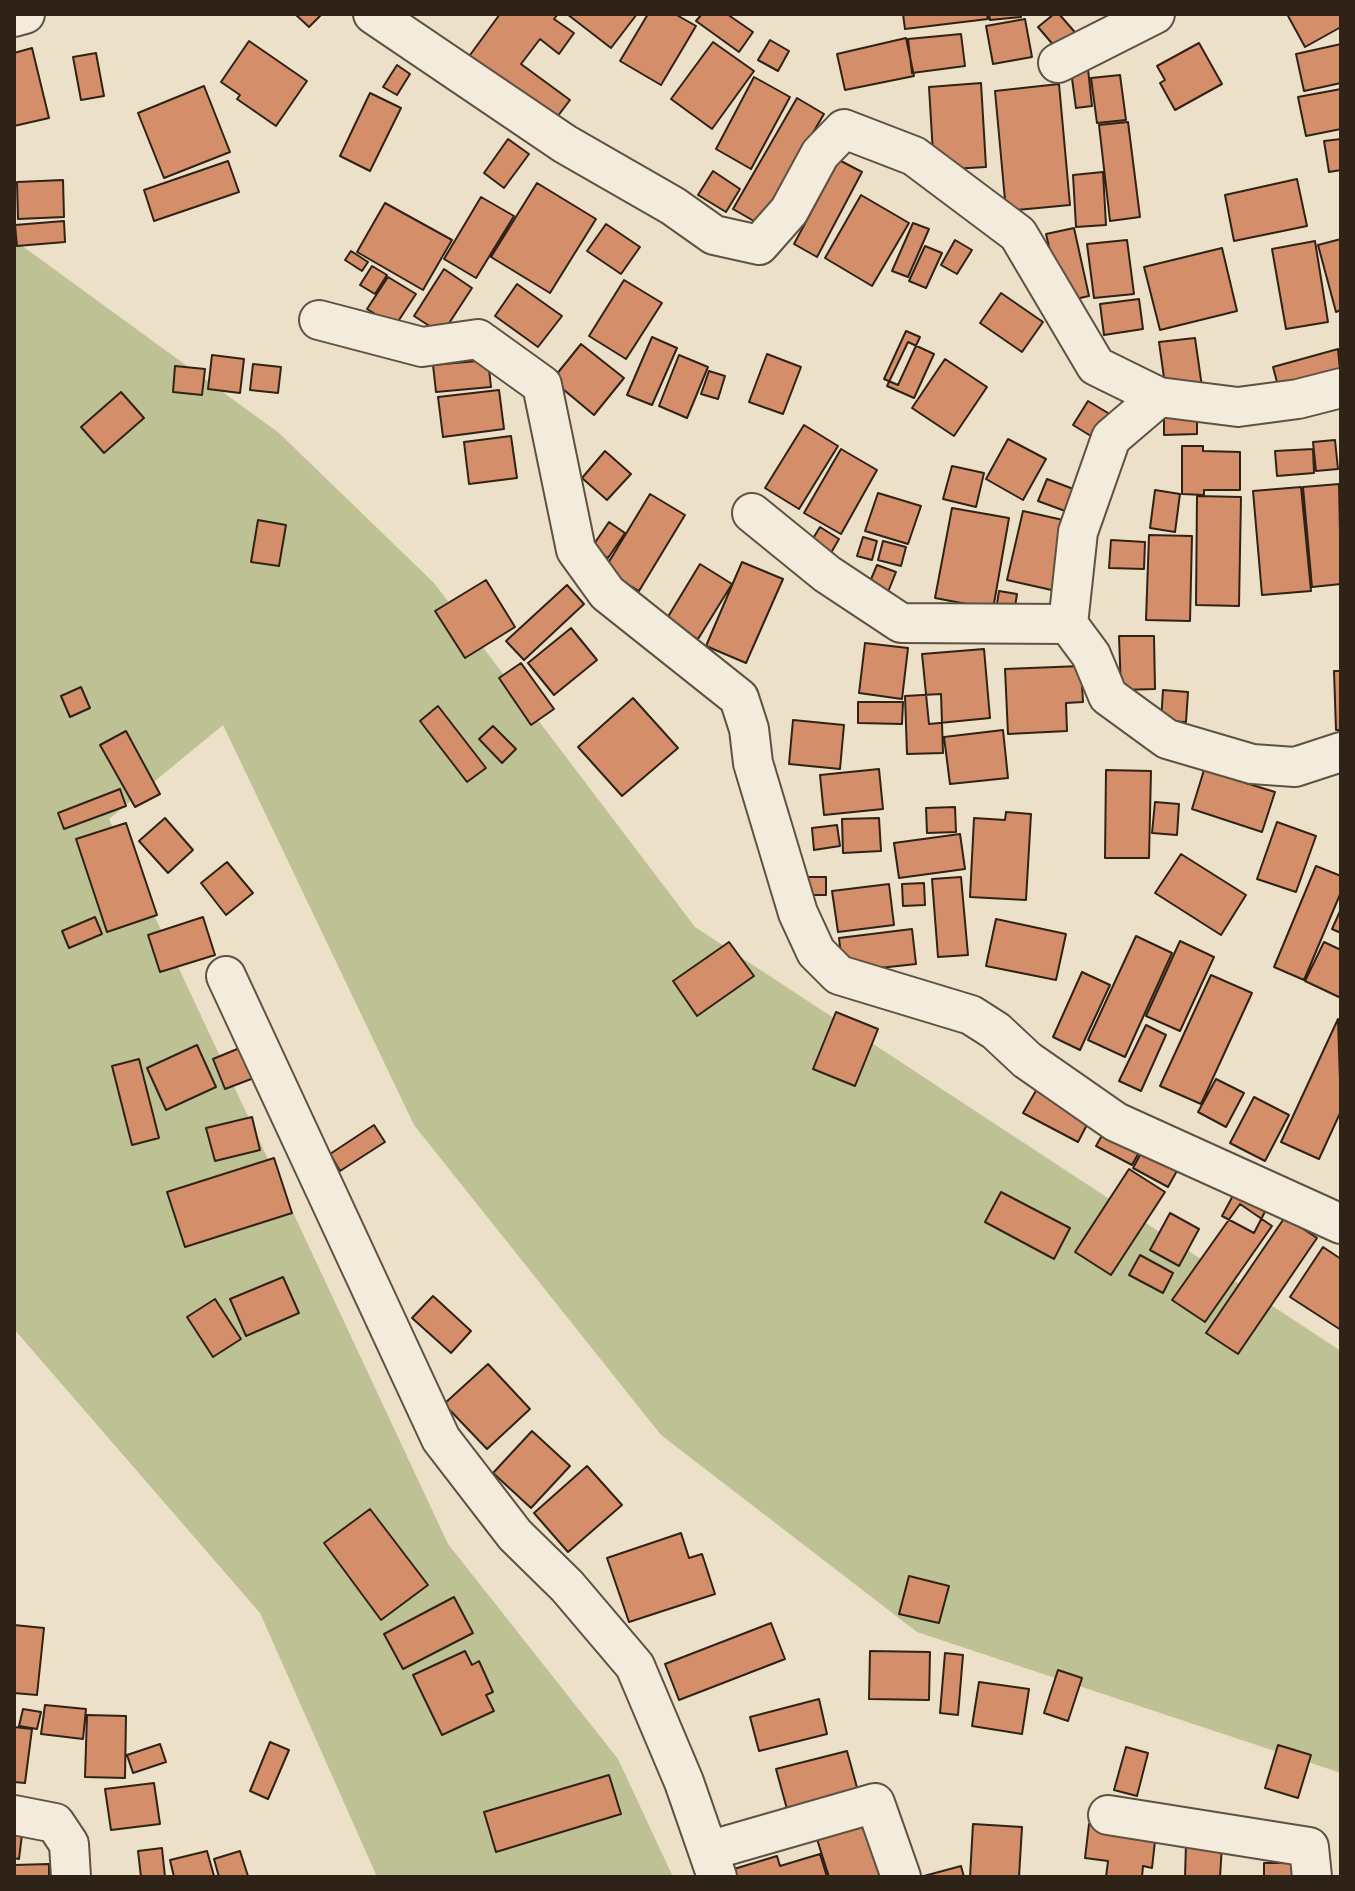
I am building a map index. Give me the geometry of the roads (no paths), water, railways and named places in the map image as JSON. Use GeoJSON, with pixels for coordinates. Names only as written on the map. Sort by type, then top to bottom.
{"type":"FeatureCollection","features":[{"type":"Feature","properties":{"kind":"street"},"geometry":{"type":"LineString","coordinates":[[14,17],[25,14]]}},
{"type":"Feature","properties":{"kind":"street"},"geometry":{"type":"LineString","coordinates":[[373,14],[565,144],[673,206],[714,235],[759,245],[789,211],[820,154],[844,129],[914,156],[1018,234],[1096,366],[1159,397],[1238,407],[1298,399],[1341,388]]}},
{"type":"Feature","properties":{"kind":"street"},"geometry":{"type":"LineString","coordinates":[[1058,63],[1155,14]]}},
{"type":"Feature","properties":{"kind":"street"},"geometry":{"type":"LineString","coordinates":[[319,320],[422,347],[478,339],[542,385],[576,550],[607,593],[739,698],[749,729],[753,763],[798,913],[816,952],[839,975],[971,1015],[996,1031],[1027,1060],[1116,1122],[1341,1224]]}},
{"type":"Feature","properties":{"kind":"street"},"geometry":{"type":"LineString","coordinates":[[1159,397],[1111,438],[1078,532],[1068,624],[1091,655],[1108,696],[1167,739],[1252,764],[1295,767],[1341,752]]}},
{"type":"Feature","properties":{"kind":"street"},"geometry":{"type":"LineString","coordinates":[[752,513],[827,574],[901,623],[1068,624]]}},
{"type":"Feature","properties":{"kind":"street"},"geometry":{"type":"LineString","coordinates":[[226,976],[441,1439],[515,1535],[567,1586],[635,1666],[712,1864],[875,1803],[901,1877]]}},
{"type":"Feature","properties":{"kind":"street"},"geometry":{"type":"LineString","coordinates":[[14,1815],[55,1823],[69,1844],[71,1877]]}},
{"type":"Feature","properties":{"kind":"street"},"geometry":{"type":"LineString","coordinates":[[1108,1815],[1309,1847],[1312,1877]]}}]}
